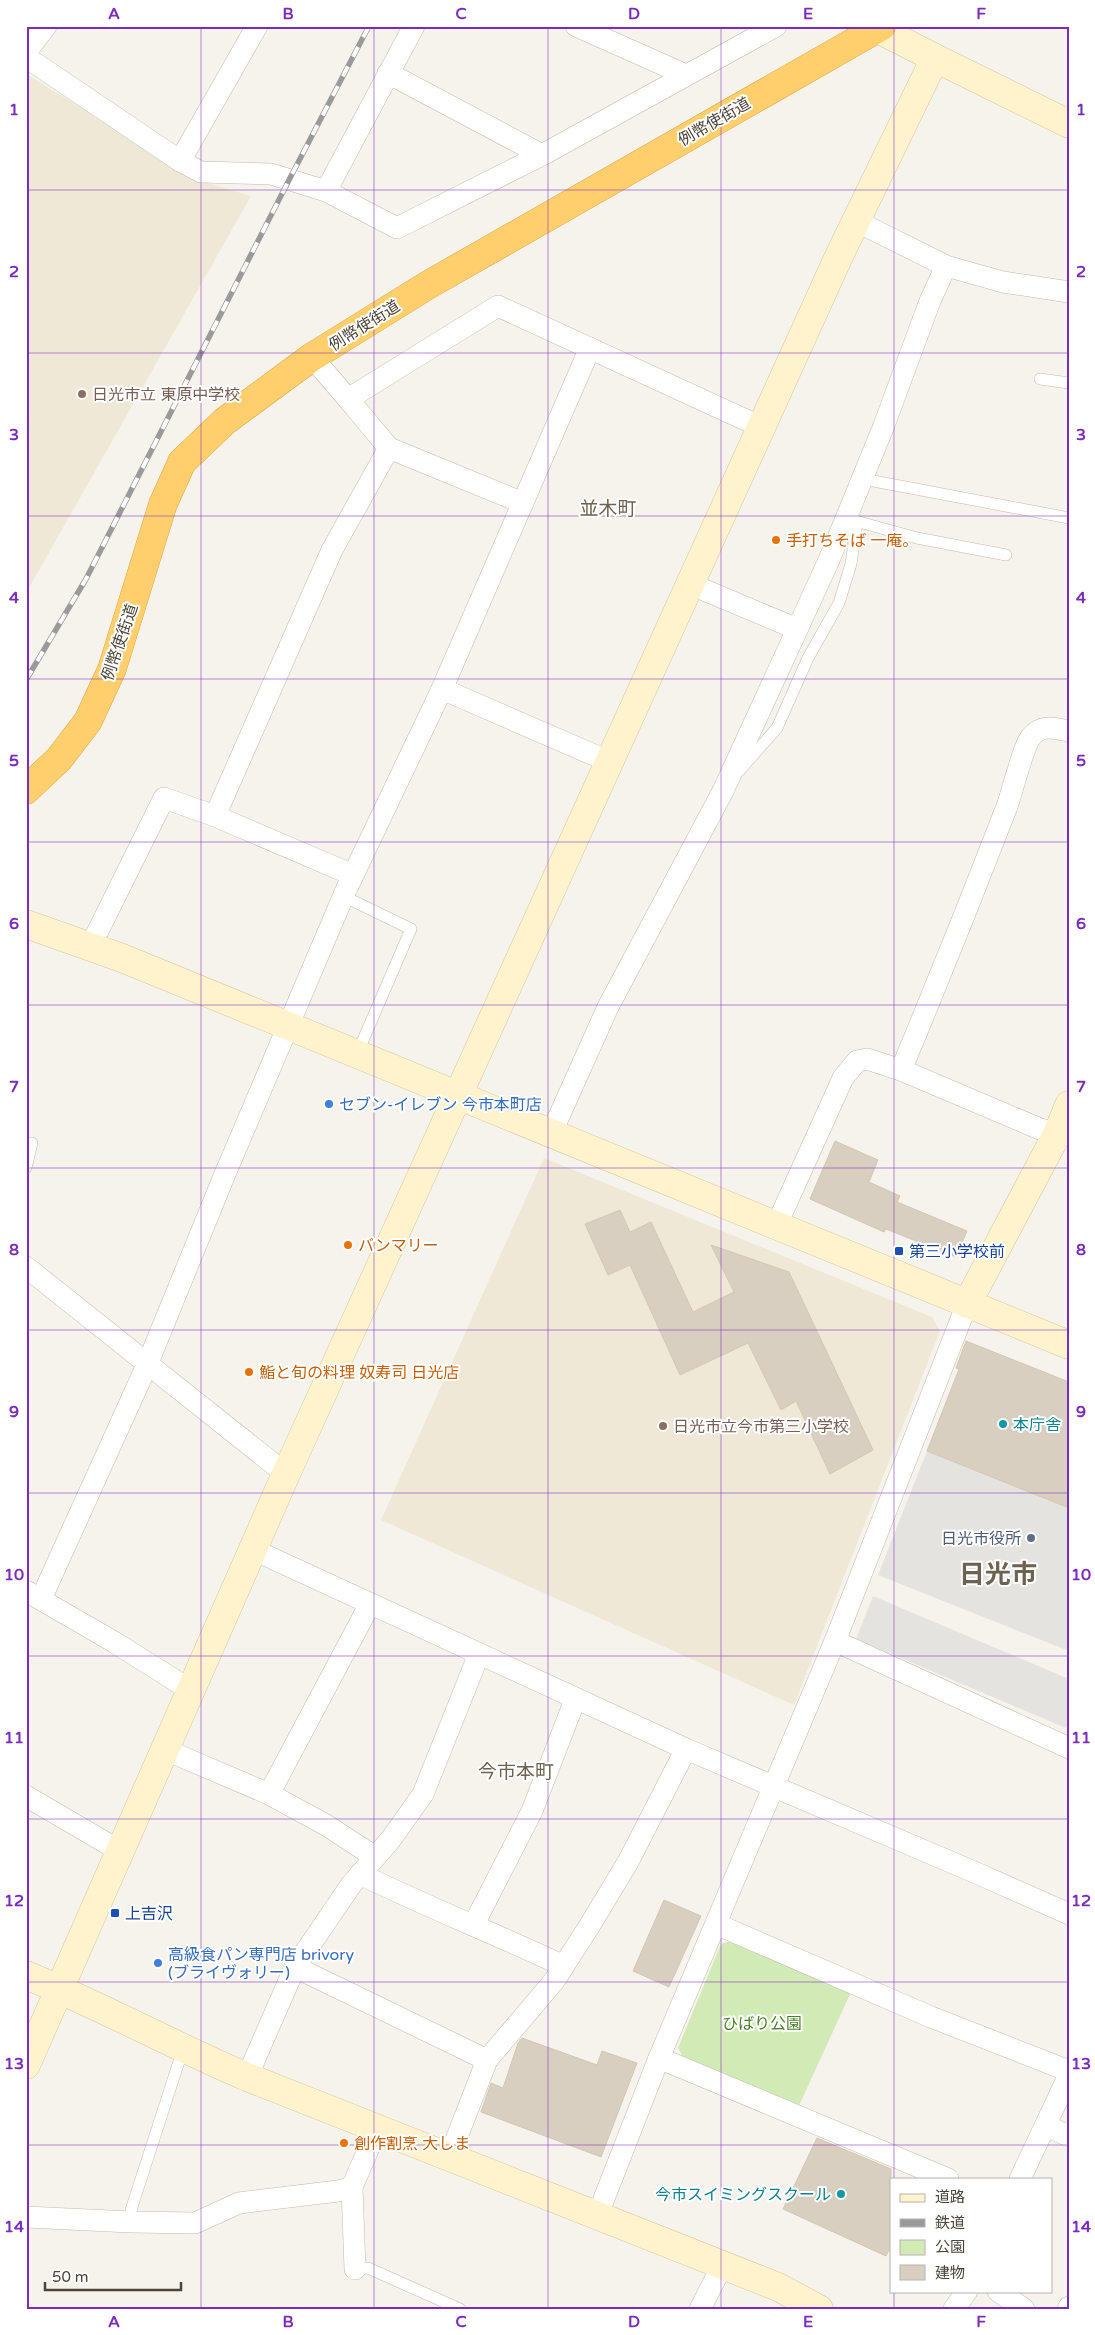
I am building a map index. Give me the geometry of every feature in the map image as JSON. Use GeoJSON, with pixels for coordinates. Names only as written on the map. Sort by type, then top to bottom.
{"type":"FeatureCollection","features":[{"type":"Feature","properties":{"kind":"highway","name":"例幣使街道"},"geometry":{"type":"LineString","coordinates":[[26,790],[59,759],[92,712],[112,669],[163,504],[182,462],[225,421],[312,357],[428,284],[877,27]]}},
{"type":"Feature","properties":{"kind":"street"},"geometry":{"type":"LineString","coordinates":[[26,52],[46,26]]}},
{"type":"Feature","properties":{"kind":"street"},"geometry":{"type":"LineString","coordinates":[[180,161],[257,26]]}},
{"type":"Feature","properties":{"kind":"street"},"geometry":{"type":"LineString","coordinates":[[326,191],[414,26]]}},
{"type":"Feature","properties":{"kind":"street"},"geometry":{"type":"LineString","coordinates":[[576,26],[686,75]]}},
{"type":"Feature","properties":{"kind":"street"},"geometry":{"type":"LineString","coordinates":[[26,58],[180,161],[201,172],[271,174],[326,191],[397,228],[542,154],[776,26]]}},
{"type":"Feature","properties":{"kind":"street"},"geometry":{"type":"LineString","coordinates":[[877,27],[934,58],[1069,124]]}},
{"type":"Feature","properties":{"kind":"street"},"geometry":{"type":"LineString","coordinates":[[26,2065],[286,1474],[690,584],[856,222],[934,58]]}},
{"type":"Feature","properties":{"kind":"street"},"geometry":{"type":"LineString","coordinates":[[388,73],[542,154]]}},
{"type":"Feature","properties":{"kind":"street"},"geometry":{"type":"LineString","coordinates":[[856,222],[946,266],[1003,282],[1069,292]]}},
{"type":"Feature","properties":{"kind":"street"},"geometry":{"type":"LineString","coordinates":[[551,1134],[608,1007],[723,791],[797,629],[852,520],[863,479],[930,300],[946,266]]}},
{"type":"Feature","properties":{"kind":"street"},"geometry":{"type":"LineString","coordinates":[[348,399],[498,306],[762,427]]}},
{"type":"Feature","properties":{"kind":"street"},"geometry":{"type":"LineString","coordinates":[[192,1691],[34,1595],[146,1365],[343,896],[442,689],[590,348]]}},
{"type":"Feature","properties":{"kind":"street"},"geometry":{"type":"LineString","coordinates":[[312,357],[388,448],[523,504]]}},
{"type":"Feature","properties":{"kind":"street"},"geometry":{"type":"LineString","coordinates":[[215,816],[332,550],[388,448]]}},
{"type":"Feature","properties":{"kind":"street"},"geometry":{"type":"LineString","coordinates":[[690,584],[797,629]]}},
{"type":"Feature","properties":{"kind":"street"},"geometry":{"type":"LineString","coordinates":[[442,689],[610,762]]}},
{"type":"Feature","properties":{"kind":"street"},"geometry":{"type":"LineString","coordinates":[[901,1070],[958,935],[1014,790],[1029,739],[1036,732],[1049,727],[1069,730]]}},
{"type":"Feature","properties":{"kind":"street"},"geometry":{"type":"LineString","coordinates":[[90,947],[164,798],[215,816],[353,875]]}},
{"type":"Feature","properties":{"kind":"street"},"geometry":{"type":"LineString","coordinates":[[26,924],[122,958],[288,1025],[1069,1345]]}},
{"type":"Feature","properties":{"kind":"street"},"geometry":{"type":"LineString","coordinates":[[777,1224],[843,1078],[857,1061],[867,1059],[901,1070],[1040,1129],[1063,1134]]}},
{"type":"Feature","properties":{"kind":"street"},"geometry":{"type":"LineString","coordinates":[[598,2214],[660,2058],[834,1641],[967,1304],[1063,1134],[1069,1105]]}},
{"type":"Feature","properties":{"kind":"street"},"geometry":{"type":"LineString","coordinates":[[26,1267],[146,1365],[286,1474]]}},
{"type":"Feature","properties":{"kind":"street"},"geometry":{"type":"LineString","coordinates":[[254,1550],[686,1750],[1069,1914]]}},
{"type":"Feature","properties":{"kind":"street"},"geometry":{"type":"LineString","coordinates":[[269,1794],[370,1604]]}},
{"type":"Feature","properties":{"kind":"street"},"geometry":{"type":"LineString","coordinates":[[834,1641],[1069,1748]]}},
{"type":"Feature","properties":{"kind":"street"},"geometry":{"type":"LineString","coordinates":[[247,2077],[294,1967],[360,1874],[391,1840],[423,1794],[479,1654]]}},
{"type":"Feature","properties":{"kind":"street"},"geometry":{"type":"LineString","coordinates":[[474,1924],[532,1811],[575,1700]]}},
{"type":"Feature","properties":{"kind":"street"},"geometry":{"type":"LineString","coordinates":[[166,1750],[269,1794],[326,1825],[375,1857]]}},
{"type":"Feature","properties":{"kind":"street"},"geometry":{"type":"LineString","coordinates":[[450,2155],[487,2060],[554,1981],[564,1966],[628,1862],[686,1750]]}},
{"type":"Feature","properties":{"kind":"street"},"geometry":{"type":"LineString","coordinates":[[26,1796],[120,1851]]}},
{"type":"Feature","properties":{"kind":"street"},"geometry":{"type":"LineString","coordinates":[[360,1874],[411,1899],[474,1924],[564,1966]]}},
{"type":"Feature","properties":{"kind":"street"},"geometry":{"type":"LineString","coordinates":[[716,1924],[931,2017],[1069,2071]]}},
{"type":"Feature","properties":{"kind":"street"},"geometry":{"type":"LineString","coordinates":[[294,1967],[487,2060]]}},
{"type":"Feature","properties":{"kind":"street"},"geometry":{"type":"LineString","coordinates":[[26,1975],[61,1989],[182,2049],[247,2077],[450,2155],[778,2286],[819,2309]]}},
{"type":"Feature","properties":{"kind":"street"},"geometry":{"type":"LineString","coordinates":[[660,2058],[946,2178]]}},
{"type":"Feature","properties":{"kind":"street"},"geometry":{"type":"LineString","coordinates":[[1020,2178],[1069,2076]]}},
{"type":"Feature","properties":{"kind":"street"},"geometry":{"type":"LineString","coordinates":[[1046,2126],[1069,2136]]}},
{"type":"Feature","properties":{"kind":"street"},"geometry":{"type":"LineString","coordinates":[[355,2269],[352,2187],[378,2127]]}},
{"type":"Feature","properties":{"kind":"street"},"geometry":{"type":"LineString","coordinates":[[26,2217],[195,2223],[239,2203],[338,2191],[352,2187]]}},
{"type":"Feature","properties":{"kind":"street"},"geometry":{"type":"LineString","coordinates":[[700,2309],[723,2264]]}},
{"type":"Feature","properties":{"kind":"street"},"geometry":{"type":"LineString","coordinates":[[954,2309],[965,2292]]}},
{"type":"Feature","properties":{"kind":"street"},"geometry":{"type":"LineString","coordinates":[[999,2292],[1024,2309]]}},
{"type":"Feature","properties":{"kind":"lane"},"geometry":{"type":"LineString","coordinates":[[1040,379],[1069,384]]}},
{"type":"Feature","properties":{"kind":"lane"},"geometry":{"type":"LineString","coordinates":[[863,479],[1069,518]]}},
{"type":"Feature","properties":{"kind":"lane"},"geometry":{"type":"LineString","coordinates":[[723,791],[777,728],[808,658],[839,602],[850,564],[852,520],[917,538],[1006,555]]}},
{"type":"Feature","properties":{"kind":"lane"},"geometry":{"type":"LineString","coordinates":[[343,896],[411,928],[356,1054]]}},
{"type":"Feature","properties":{"kind":"lane"},"geometry":{"type":"LineString","coordinates":[[26,1168],[32,1143]]}},
{"type":"Feature","properties":{"kind":"lane"},"geometry":{"type":"LineString","coordinates":[[131,2222],[132,2210],[182,2049]]}},
{"type":"Feature","properties":{"kind":"lane"},"geometry":{"type":"LineString","coordinates":[[355,2269],[368,2268],[460,2309]]}},
{"type":"Feature","properties":{"kind":"shaded area","name":"日光市立 東原中学校"},"geometry":{"type":"Polygon","coordinates":[[[26,74],[204,182],[251,196],[26,593],[26,74]]]}},
{"type":"Feature","properties":{"kind":"shaded area","name":"日光市立今市第三小学校"},"geometry":{"type":"Polygon","coordinates":[[[544,1158],[932,1317],[940,1331],[794,1705],[381,1520],[544,1158]]]}},
{"type":"Feature","properties":{"kind":"shaded area"},"geometry":{"type":"Polygon","coordinates":[[[927,1451],[1069,1508],[1069,1651],[878,1575],[927,1451]]]}},
{"type":"Feature","properties":{"kind":"shaded area"},"geometry":{"type":"Polygon","coordinates":[[[873,1596],[1069,1679],[1069,1720],[1066,1728],[856,1639],[873,1596]]]}},
{"type":"Feature","properties":{"kind":"green space","name":"ひばり公園"},"geometry":{"type":"Polygon","coordinates":[[[735,1940],[851,1992],[797,2110],[683,2057],[678,2048],[721,1944],[735,1940]]]}},
{"type":"Feature","properties":{"kind":"building"},"geometry":{"type":"Polygon","coordinates":[[[835,1141],[878,1160],[869,1182],[900,1196],[897,1202],[967,1231],[956,1257],[886,1229],[884,1232],[810,1199],[835,1141]]]}},
{"type":"Feature","properties":{"kind":"building"},"geometry":{"type":"Polygon","coordinates":[[[620,1210],[630,1232],[651,1222],[693,1312],[734,1292],[711,1245],[789,1272],[873,1450],[830,1474],[796,1401],[781,1410],[748,1343],[680,1375],[630,1265],[608,1275],[585,1224],[620,1210]]]}},
{"type":"Feature","properties":{"kind":"building","name":"本庁舎"},"geometry":{"type":"Polygon","coordinates":[[[966,1341],[1069,1382],[1069,1508],[927,1451],[959,1369],[956,1368],[966,1341]]]}},
{"type":"Feature","properties":{"kind":"building"},"geometry":{"type":"Polygon","coordinates":[[[664,1900],[701,1916],[669,1987],[633,1971],[664,1900]]]}},
{"type":"Feature","properties":{"kind":"building"},"geometry":{"type":"Polygon","coordinates":[[[522,2038],[597,2065],[602,2051],[637,2063],[601,2157],[481,2112],[491,2083],[503,2088],[518,2043],[522,2038]]]}},
{"type":"Feature","properties":{"kind":"building","name":"今市スイミングスクール"},"geometry":{"type":"Polygon","coordinates":[[[817,2138],[891,2169],[890,2248],[886,2256],[783,2209],[817,2138]]]}},
{"type":"Feature","properties":{"kind":"railway"},"geometry":{"type":"LineString","coordinates":[[26,680],[86,579],[369,26]]}},
{"type":"Feature","properties":{"kind":"place","name":"日光市立 東原中学校"},"geometry":{"type":"Point","coordinates":[82,394]}},
{"type":"Feature","properties":{"kind":"place","name":"手打ちそば 一庵。"},"geometry":{"type":"Point","coordinates":[776,540]}},
{"type":"Feature","properties":{"kind":"place","name":"セブン-イレブン 今市本町店"},"geometry":{"type":"Point","coordinates":[329,1104]}},
{"type":"Feature","properties":{"kind":"place","name":"バンマリー"},"geometry":{"type":"Point","coordinates":[348,1245]}},
{"type":"Feature","properties":{"kind":"place","name":"第三小学校前"},"geometry":{"type":"Point","coordinates":[899,1251]}},
{"type":"Feature","properties":{"kind":"place","name":"鮨と旬の料理 奴寿司 日光店"},"geometry":{"type":"Point","coordinates":[249,1372]}},
{"type":"Feature","properties":{"kind":"place","name":"本庁舎"},"geometry":{"type":"Point","coordinates":[1003,1424]}},
{"type":"Feature","properties":{"kind":"place","name":"日光市立今市第三小学校"},"geometry":{"type":"Point","coordinates":[663,1426]}},
{"type":"Feature","properties":{"kind":"place","name":"日光市役所"},"geometry":{"type":"Point","coordinates":[1031,1538]}},
{"type":"Feature","properties":{"kind":"place","name":"上吉沢"},"geometry":{"type":"Point","coordinates":[115,1913]}},
{"type":"Feature","properties":{"kind":"place","name":"高級食パン専門店 brivory (ブライヴォリー)"},"geometry":{"type":"Point","coordinates":[158,1963]}},
{"type":"Feature","properties":{"kind":"place","name":"創作割烹 大しま"},"geometry":{"type":"Point","coordinates":[344,2143]}},
{"type":"Feature","properties":{"kind":"place","name":"今市スイミングスクール"},"geometry":{"type":"Point","coordinates":[841,2194]}},
{"type":"Feature","properties":{"kind":"district","name":"並木町"},"geometry":{"type":"Point","coordinates":[608,508]}},
{"type":"Feature","properties":{"kind":"district","name":"日光市"},"geometry":{"type":"Point","coordinates":[998,1574]}},
{"type":"Feature","properties":{"kind":"district","name":"今市本町"},"geometry":{"type":"Point","coordinates":[516,1771]}}]}
